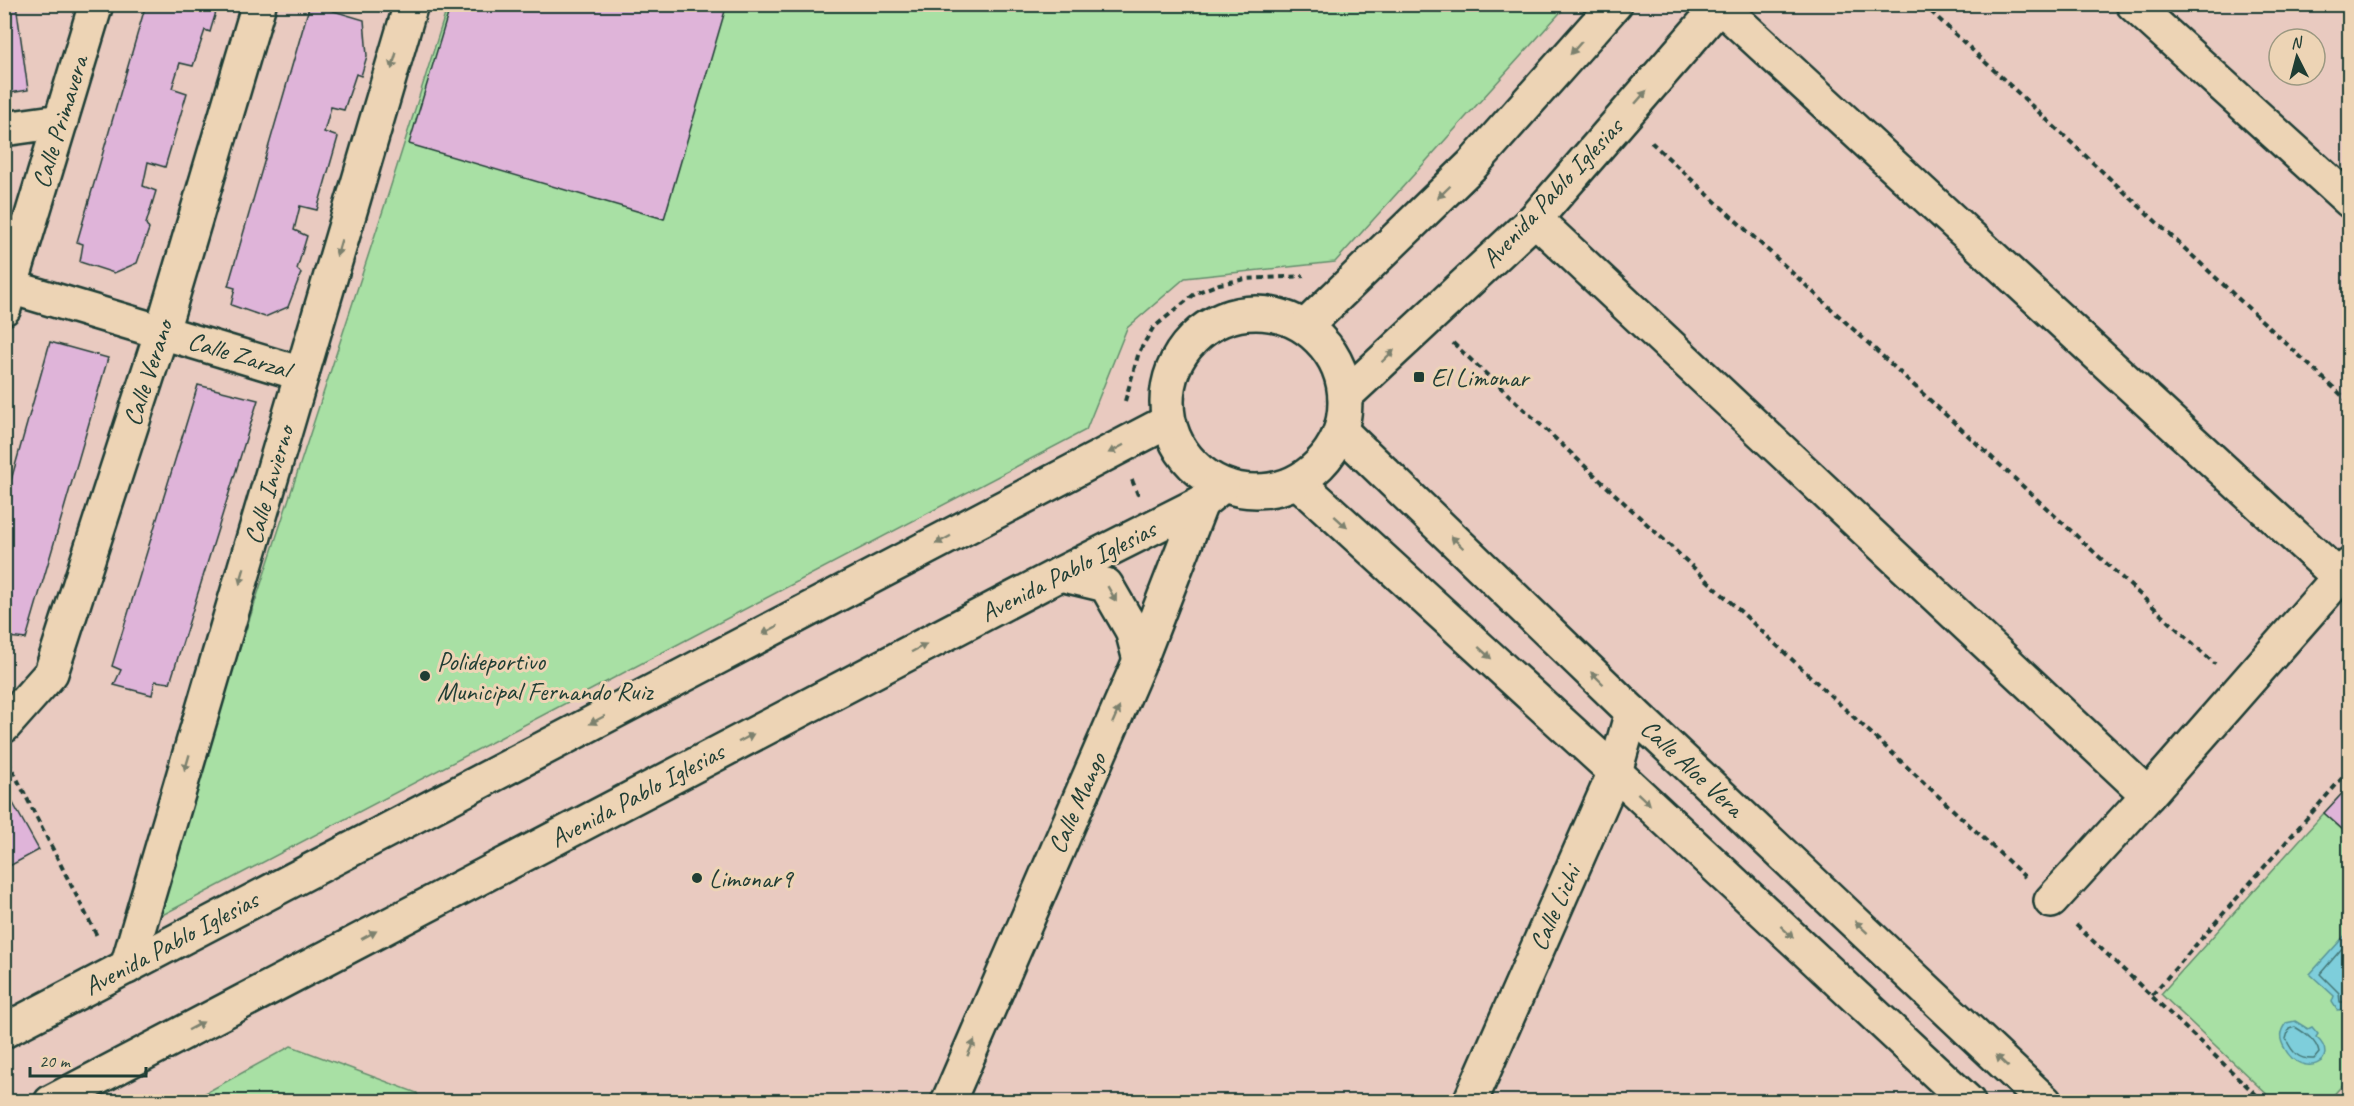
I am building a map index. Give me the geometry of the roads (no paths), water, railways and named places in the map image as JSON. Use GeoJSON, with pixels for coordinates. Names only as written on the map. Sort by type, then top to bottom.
{"type":"FeatureCollection","features":[{"type":"Feature","properties":{"kind":"street","name":"Calle Primavera"},"geometry":{"type":"LineString","coordinates":[[7,293],[96,4]]}},
{"type":"Feature","properties":{"kind":"street","name":"Calle Verano"},"geometry":{"type":"LineString","coordinates":[[4,726],[51,674],[162,332],[259,4]]}},
{"type":"Feature","properties":{"kind":"street","name":"Calle Invierno"},"geometry":{"type":"LineString","coordinates":[[121,969],[302,374],[411,4]]}},
{"type":"Feature","properties":{"kind":"street"},"geometry":{"type":"LineString","coordinates":[[1305,327],[1472,165],[1615,4]]}},
{"type":"Feature","properties":{"kind":"street"},"geometry":{"type":"LineString","coordinates":[[2133,4],[2349,201]]}},
{"type":"Feature","properties":{"kind":"street"},"geometry":{"type":"LineString","coordinates":[[1721,5],[2344,571],[2148,795],[2051,901]]}},
{"type":"Feature","properties":{"kind":"street","name":"Avenida Pablo Iglesias"},"geometry":{"type":"LineString","coordinates":[[1346,396],[1426,318],[1535,219],[1721,5]]}},
{"type":"Feature","properties":{"kind":"street"},"geometry":{"type":"LineString","coordinates":[[4,129],[61,121]]}},
{"type":"Feature","properties":{"kind":"street"},"geometry":{"type":"LineString","coordinates":[[1535,219],[2148,795]]}},
{"type":"Feature","properties":{"kind":"street","name":"Calle Zarzal"},"geometry":{"type":"LineString","coordinates":[[7,293],[162,332],[302,374]]}},
{"type":"Feature","properties":{"kind":"street"},"geometry":{"type":"LineString","coordinates":[[1237,314],[1272,314],[1305,327],[1334,357],[1346,396],[1341,431],[1325,460],[1298,482],[1260,493],[1211,494],[1187,461],[1167,422],[1166,387],[1180,354],[1204,328],[1237,314]]}},
{"type":"Feature","properties":{"kind":"street","name":"Avenida Pablo Iglesias"},"geometry":{"type":"LineString","coordinates":[[4,1031],[1167,422]]}},
{"type":"Feature","properties":{"kind":"street","name":"Calle Aloe Vera"},"geometry":{"type":"LineString","coordinates":[[1341,431],[1632,712],[2045,1101]]}},
{"type":"Feature","properties":{"kind":"street"},"geometry":{"type":"LineString","coordinates":[[1298,482],[1615,772],[1968,1101]]}},
{"type":"Feature","properties":{"kind":"street","name":"Avenida Pablo Iglesias"},"geometry":{"type":"LineString","coordinates":[[51,1101],[88,1091],[1211,494]]}},
{"type":"Feature","properties":{"kind":"street","name":"Calle Mango"},"geometry":{"type":"LineString","coordinates":[[948,1101],[1211,494]]}},
{"type":"Feature","properties":{"kind":"street"},"geometry":{"type":"LineString","coordinates":[[1060,574],[1106,585],[1132,630],[1140,660]]}},
{"type":"Feature","properties":{"kind":"street","name":"Calle Lichi"},"geometry":{"type":"LineString","coordinates":[[1470,1101],[1615,772],[1632,712]]}},
{"type":"Feature","properties":{"kind":"water"},"geometry":{"type":"Polygon","coordinates":[[[2349,931],[2349,1009],[2337,1010],[2332,1002],[2334,996],[2310,974],[2349,931]]]}},
{"type":"Feature","properties":{"kind":"water"},"geometry":{"type":"Polygon","coordinates":[[[2295,1021],[2308,1029],[2312,1027],[2318,1034],[2316,1037],[2325,1053],[2323,1060],[2317,1064],[2301,1064],[2285,1049],[2281,1039],[2282,1029],[2286,1023],[2295,1021]]]}},
{"type":"Feature","properties":{"kind":"place","name":"El Limonar"},"geometry":{"type":"Point","coordinates":[1419,377]}},
{"type":"Feature","properties":{"kind":"place","name":"Polideportivo Municipal Fernando Ruiz"},"geometry":{"type":"Point","coordinates":[425,676]}},
{"type":"Feature","properties":{"kind":"place","name":"Limonar9"},"geometry":{"type":"Point","coordinates":[697,878]}}]}
